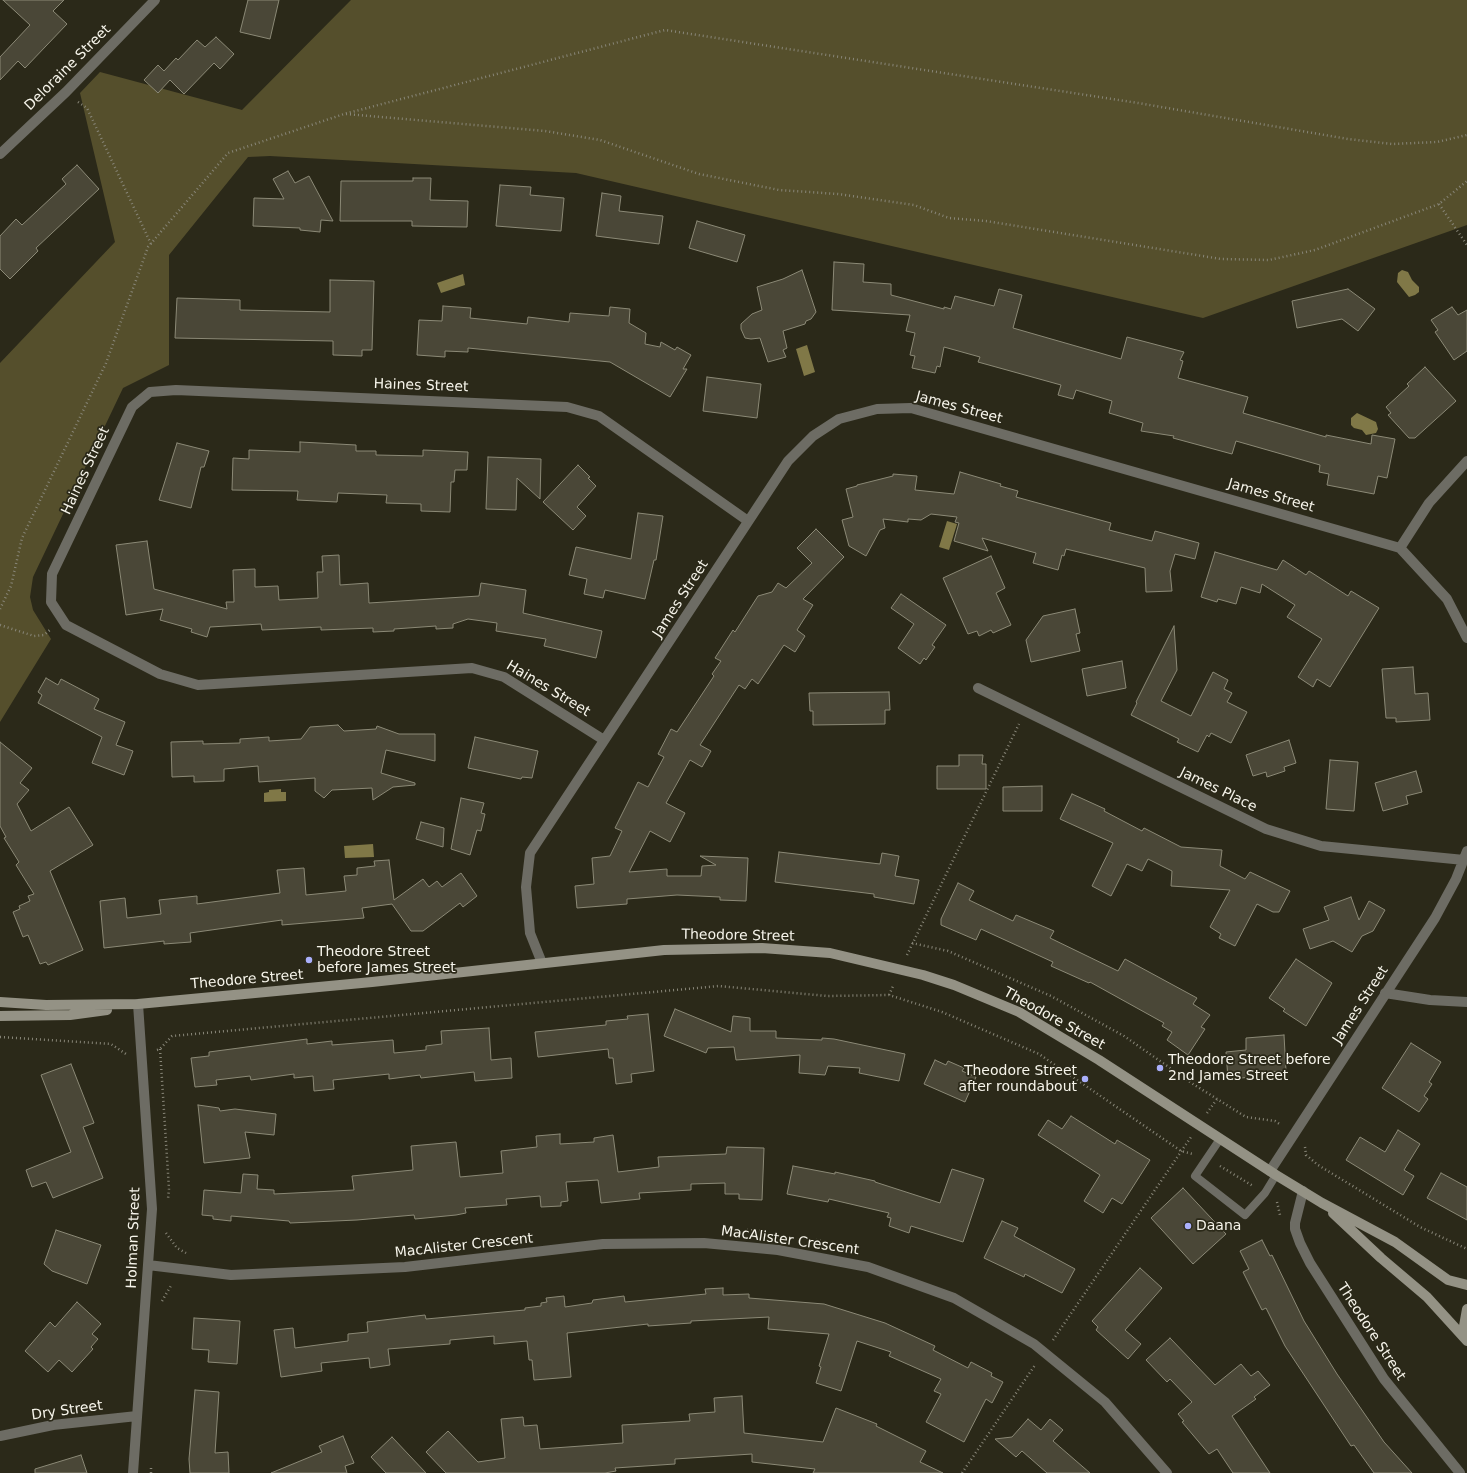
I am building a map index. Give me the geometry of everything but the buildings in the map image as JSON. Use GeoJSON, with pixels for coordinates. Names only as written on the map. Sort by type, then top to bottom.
{"type":"FeatureCollection","features":[{"type":"Feature","properties":{"kind":"main road","name":"Theodore Street"},"geometry":{"type":"LineString","coordinates":[[0,1016],[70,1015],[138,1004],[372,982],[664,950],[762,948],[830,953],[859,959],[954,985],[1019,1012],[1106,1064],[1199,1126],[1322,1203],[1395,1242],[1448,1280],[1467,1285]]}},
{"type":"Feature","properties":{"kind":"main road","name":"Theodore Street"},"geometry":{"type":"LineString","coordinates":[[0,1002],[46,1005],[138,1004]]}},
{"type":"Feature","properties":{"kind":"main road","name":"Theodore Street"},"geometry":{"type":"LineString","coordinates":[[1322,1203],[1381,1258],[1426,1297],[1467,1340]]}},
{"type":"Feature","properties":{"kind":"main road"},"geometry":{"type":"LineString","coordinates":[[1467,1309],[1464,1326],[1467,1340]]}},
{"type":"Feature","properties":{"kind":"street","name":"Deloraine Street"},"geometry":{"type":"LineString","coordinates":[[0,154],[66,92],[155,0]]}},
{"type":"Feature","properties":{"kind":"street","name":"Haines Street"},"geometry":{"type":"LineString","coordinates":[[604,740],[504,677],[472,668],[198,685],[160,674],[66,625],[51,602],[52,574],[132,406],[150,392],[176,390],[567,407],[599,416],[627,434],[748,521]]}},
{"type":"Feature","properties":{"kind":"street","name":"James Street"},"geometry":{"type":"LineString","coordinates":[[542,963],[530,933],[526,887],[530,853],[788,461],[813,436],[839,419],[877,410],[911,408],[1400,548]]}},
{"type":"Feature","properties":{"kind":"street"},"geometry":{"type":"LineString","coordinates":[[1467,461],[1429,503],[1400,548],[1447,599],[1467,638]]}},
{"type":"Feature","properties":{"kind":"street","name":"James Place"},"geometry":{"type":"LineString","coordinates":[[978,688],[1266,829],[1321,846],[1466,855]]}},
{"type":"Feature","properties":{"kind":"street","name":"James Street"},"geometry":{"type":"LineString","coordinates":[[1273,1173],[1442,906],[1466,855]]}},
{"type":"Feature","properties":{"kind":"street"},"geometry":{"type":"LineString","coordinates":[[1386,993],[1430,1000],[1467,1002]]}},
{"type":"Feature","properties":{"kind":"street","name":"Holman Street"},"geometry":{"type":"LineString","coordinates":[[133,1473],[152,1209],[138,1004]]}},
{"type":"Feature","properties":{"kind":"street","name":"Theodore Street"},"geometry":{"type":"LineString","coordinates":[[1303,1191],[1295,1222],[1300,1243],[1310,1264],[1384,1379],[1460,1473]]}},
{"type":"Feature","properties":{"kind":"street","name":"MacAlister Crescent"},"geometry":{"type":"LineString","coordinates":[[148,1265],[231,1275],[398,1267],[603,1244],[712,1244],[778,1250],[868,1267],[954,1298],[1034,1344],[1105,1402],[1167,1473]]}},
{"type":"Feature","properties":{"kind":"street","name":"Dry Street"},"geometry":{"type":"LineString","coordinates":[[0,1436],[53,1426],[137,1416]]}},
{"type":"Feature","properties":{"kind":"lane"},"geometry":{"type":"LineString","coordinates":[[1220,1139],[1195,1176],[1245,1215],[1265,1193],[1273,1173]]}},
{"type":"Feature","properties":{"kind":"path"},"geometry":{"type":"LineString","coordinates":[[0,609],[11,586],[22,538],[106,363],[148,247],[228,153],[344,114],[665,30],[1138,103],[1348,139],[1392,144],[1437,142],[1467,135]]}},
{"type":"Feature","properties":{"kind":"path"},"geometry":{"type":"LineString","coordinates":[[66,92],[87,108],[151,244]]}},
{"type":"Feature","properties":{"kind":"path"},"geometry":{"type":"LineString","coordinates":[[344,114],[545,131],[600,140],[698,174],[779,190],[838,194],[914,205],[949,218],[986,221],[1221,259],[1269,260],[1315,250],[1439,204],[1467,181]]}},
{"type":"Feature","properties":{"kind":"path"},"geometry":{"type":"LineString","coordinates":[[1439,204],[1467,245]]}},
{"type":"Feature","properties":{"kind":"path"},"geometry":{"type":"LineString","coordinates":[[0,625],[34,636],[44,635],[62,619]]}},
{"type":"Feature","properties":{"kind":"path"},"geometry":{"type":"LineString","coordinates":[[1025,711],[912,943],[948,951],[1051,996],[1124,1036],[1246,1117],[1275,1121],[1284,1127]]}},
{"type":"Feature","properties":{"kind":"path"},"geometry":{"type":"LineString","coordinates":[[0,1037],[111,1044],[126,1054],[160,1049],[172,1036],[719,986],[827,996],[889,995],[942,1012],[1039,1054],[1181,1151],[1207,1158],[1265,1193],[1276,1201],[1281,1216],[1295,1222]]}},
{"type":"Feature","properties":{"kind":"path"},"geometry":{"type":"LineString","coordinates":[[962,1473],[1217,1099]]}},
{"type":"Feature","properties":{"kind":"path"},"geometry":{"type":"LineString","coordinates":[[1304,1142],[1306,1156],[1318,1165],[1420,1227],[1467,1249]]}},
{"type":"Feature","properties":{"kind":"path"},"geometry":{"type":"LineString","coordinates":[[161,1303],[170,1284],[186,1280],[187,1270]]}},
{"type":"Feature","properties":{"kind":"path"},"geometry":{"type":"LineString","coordinates":[[151,1466],[151,1473]]}},
{"type":"Feature","properties":{"kind":"shaded area"},"geometry":{"type":"Polygon","coordinates":[[[351,0],[1467,0],[1467,225],[1203,318],[576,173],[270,156],[248,157],[169,255],[169,365],[123,388],[33,577],[30,597],[33,610],[51,639],[0,722],[0,363],[115,242],[80,93],[100,72],[242,110],[351,0]]]}},
{"type":"Feature","properties":{"kind":"shaded area"},"geometry":{"type":"Polygon","coordinates":[[[1402,270],[1408,272],[1412,280],[1419,287],[1419,292],[1415,295],[1409,297],[1397,282],[1398,273],[1402,270]]]}},
{"type":"Feature","properties":{"kind":"shaded area"},"geometry":{"type":"Polygon","coordinates":[[[463,274],[465,285],[441,293],[437,283],[463,274]]]}},
{"type":"Feature","properties":{"kind":"shaded area"},"geometry":{"type":"Polygon","coordinates":[[[807,345],[815,372],[804,376],[796,349],[807,345]]]}},
{"type":"Feature","properties":{"kind":"shaded area"},"geometry":{"type":"Polygon","coordinates":[[[1357,413],[1376,422],[1378,429],[1376,433],[1366,435],[1362,430],[1354,428],[1351,425],[1351,418],[1357,413]]]}},
{"type":"Feature","properties":{"kind":"shaded area"},"geometry":{"type":"Polygon","coordinates":[[[947,521],[957,524],[949,550],[939,547],[947,521]]]}},
{"type":"Feature","properties":{"kind":"shaded area"},"geometry":{"type":"Polygon","coordinates":[[[281,789],[281,792],[286,792],[286,801],[264,802],[264,793],[269,792],[269,790],[281,789]]]}},
{"type":"Feature","properties":{"kind":"shaded area"},"geometry":{"type":"Polygon","coordinates":[[[373,844],[374,857],[345,858],[344,846],[373,844]]]}},
{"type":"Feature","properties":{"kind":"place","name":"Theodore Street before James Street"},"geometry":{"type":"Point","coordinates":[309,960]}},
{"type":"Feature","properties":{"kind":"place","name":"Theodore Street before 2nd James Street"},"geometry":{"type":"Point","coordinates":[1160,1068]}},
{"type":"Feature","properties":{"kind":"place","name":"Theodore Street after roundabout"},"geometry":{"type":"Point","coordinates":[1085,1079]}},
{"type":"Feature","properties":{"kind":"place","name":"Daana"},"geometry":{"type":"Point","coordinates":[1188,1226]}}]}
